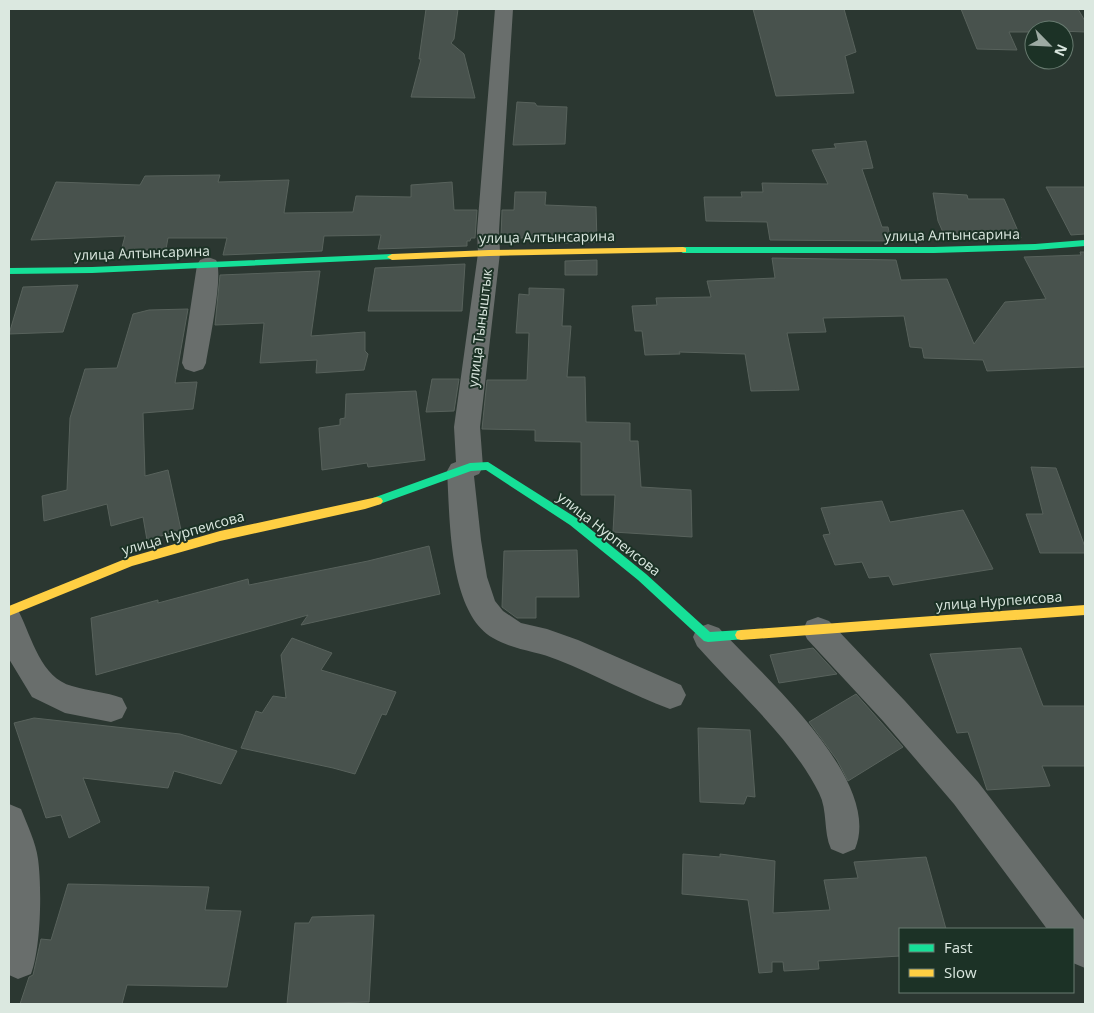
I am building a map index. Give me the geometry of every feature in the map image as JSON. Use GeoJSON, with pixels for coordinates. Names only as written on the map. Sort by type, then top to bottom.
{"type":"FeatureCollection","features":[{"type":"Feature","properties":{"kind":"street","name":"улица Тыныштык"},"geometry":{"type":"LineString","coordinates":[[504,9],[488,231],[490,253],[467,427],[464,513],[476,591],[481,605],[492,620],[508,631],[578,654],[670,695]]}},
{"type":"Feature","properties":{"kind":"street","name":"улица Алтынсарина"},"geometry":{"type":"LineString","coordinates":[[9,271],[92,270],[490,253],[727,249],[906,252],[1024,249],[1085,243]]}},
{"type":"Feature","properties":{"kind":"street"},"geometry":{"type":"LineString","coordinates":[[194,363],[208,265]]}},
{"type":"Feature","properties":{"kind":"street","name":"улица Нурпеисова"},"geometry":{"type":"LineString","coordinates":[[9,611],[130,562],[220,536],[365,505],[465,469],[488,466],[574,522],[642,577],[708,637],[1085,610]]}},
{"type":"Feature","properties":{"kind":"street"},"geometry":{"type":"LineString","coordinates":[[9,620],[24,659],[43,687],[65,698],[111,708]]}},
{"type":"Feature","properties":{"kind":"street"},"geometry":{"type":"LineString","coordinates":[[818,630],[894,711],[966,793],[1068,928]]}},
{"type":"Feature","properties":{"kind":"street"},"geometry":{"type":"LineString","coordinates":[[708,637],[797,736],[828,776],[841,804],[843,837]]}},
{"type":"Feature","properties":{"kind":"street"},"geometry":{"type":"LineString","coordinates":[[9,820],[21,859],[22,907],[18,961]]}},
{"type":"Feature","properties":{"kind":"street"},"geometry":{"type":"LineString","coordinates":[[1074,935],[1085,950]]}},
{"type":"Feature","properties":{"kind":"building"},"geometry":{"type":"Polygon","coordinates":[[[426,9],[458,9],[454,39],[451,43],[464,54],[475,98],[411,97],[421,59],[419,59],[426,9]]]}},
{"type":"Feature","properties":{"kind":"building"},"geometry":{"type":"Polygon","coordinates":[[[753,9],[844,9],[856,52],[845,56],[854,93],[776,96],[753,9]]]}},
{"type":"Feature","properties":{"kind":"building"},"geometry":{"type":"Polygon","coordinates":[[[961,9],[1078,9],[1085,21],[1085,32],[1074,32],[1074,20],[1024,20],[1024,32],[1009,32],[1017,50],[977,49],[961,9]]]}},
{"type":"Feature","properties":{"kind":"building"},"geometry":{"type":"Polygon","coordinates":[[[517,102],[535,103],[537,106],[567,107],[565,144],[513,145],[517,102]]]}},
{"type":"Feature","properties":{"kind":"building"},"geometry":{"type":"Polygon","coordinates":[[[866,141],[873,168],[862,169],[882,227],[888,227],[891,241],[770,240],[767,222],[706,221],[704,197],[742,197],[741,192],[763,192],[762,183],[828,184],[812,150],[836,148],[834,144],[866,141]]]}},
{"type":"Feature","properties":{"kind":"building"},"geometry":{"type":"Polygon","coordinates":[[[220,175],[218,182],[289,180],[284,213],[353,212],[356,196],[411,197],[411,185],[452,182],[454,210],[477,210],[475,238],[467,241],[467,246],[378,249],[381,235],[324,236],[322,251],[223,255],[227,238],[168,238],[166,249],[121,251],[125,236],[31,240],[56,182],[140,185],[145,176],[220,175]]]}},
{"type":"Feature","properties":{"kind":"building"},"geometry":{"type":"Polygon","coordinates":[[[1046,187],[1085,187],[1085,234],[1071,235],[1046,187]]]}},
{"type":"Feature","properties":{"kind":"building"},"geometry":{"type":"Polygon","coordinates":[[[515,192],[546,192],[545,205],[596,207],[597,242],[564,243],[564,241],[540,238],[501,238],[502,210],[514,210],[515,192]]]}},
{"type":"Feature","properties":{"kind":"building"},"geometry":{"type":"Polygon","coordinates":[[[933,193],[967,195],[968,199],[1004,199],[1021,238],[946,239],[938,221],[933,193]]]}},
{"type":"Feature","properties":{"kind":"building"},"geometry":{"type":"Polygon","coordinates":[[[1080,252],[1085,252],[1085,367],[987,371],[983,360],[924,358],[922,348],[910,347],[904,316],[823,318],[826,332],[787,333],[799,390],[751,391],[745,354],[679,352],[680,354],[645,355],[642,331],[635,331],[632,306],[657,305],[656,298],[711,297],[707,281],[775,278],[772,258],[896,260],[901,280],[947,279],[974,344],[1005,302],[1046,299],[1024,257],[1081,255],[1080,252]]]}},
{"type":"Feature","properties":{"kind":"building"},"geometry":{"type":"Polygon","coordinates":[[[597,260],[597,275],[565,275],[565,261],[597,260]]]}},
{"type":"Feature","properties":{"kind":"building"},"geometry":{"type":"Polygon","coordinates":[[[465,264],[462,311],[368,311],[375,268],[465,264]]]}},
{"type":"Feature","properties":{"kind":"building"},"geometry":{"type":"Polygon","coordinates":[[[320,271],[311,336],[365,332],[365,351],[368,354],[364,370],[316,373],[317,360],[260,363],[264,323],[215,325],[220,275],[320,271]]]}},
{"type":"Feature","properties":{"kind":"building"},"geometry":{"type":"Polygon","coordinates":[[[78,285],[63,332],[9,334],[23,287],[78,285]]]}},
{"type":"Feature","properties":{"kind":"building"},"geometry":{"type":"Polygon","coordinates":[[[529,288],[564,289],[562,326],[571,326],[567,377],[585,377],[586,422],[630,423],[630,441],[638,441],[641,487],[691,490],[692,537],[613,532],[615,495],[581,495],[581,442],[535,441],[535,430],[482,429],[487,380],[527,380],[529,333],[516,333],[519,294],[529,295],[529,288]]]}},
{"type":"Feature","properties":{"kind":"building"},"geometry":{"type":"Polygon","coordinates":[[[188,309],[175,383],[197,382],[193,409],[143,413],[145,476],[168,470],[181,530],[147,540],[143,517],[111,526],[107,504],[44,521],[42,496],[67,490],[70,418],[85,369],[117,368],[133,314],[149,310],[188,309]]]}},
{"type":"Feature","properties":{"kind":"building"},"geometry":{"type":"Polygon","coordinates":[[[432,379],[459,379],[454,411],[426,412],[432,379]]]}},
{"type":"Feature","properties":{"kind":"building"},"geometry":{"type":"Polygon","coordinates":[[[416,391],[425,460],[368,467],[367,463],[322,470],[319,428],[340,425],[340,419],[345,418],[346,394],[416,391]]]}},
{"type":"Feature","properties":{"kind":"building"},"geometry":{"type":"Polygon","coordinates":[[[1031,467],[1056,468],[1085,547],[1085,553],[1040,553],[1026,514],[1043,514],[1031,467]]]}},
{"type":"Feature","properties":{"kind":"building"},"geometry":{"type":"Polygon","coordinates":[[[882,501],[890,522],[963,510],[993,569],[893,585],[889,576],[869,578],[862,562],[835,565],[823,535],[830,534],[821,508],[882,501]]]}},
{"type":"Feature","properties":{"kind":"building"},"geometry":{"type":"Polygon","coordinates":[[[429,546],[440,594],[301,625],[308,615],[96,675],[91,618],[158,600],[158,603],[248,579],[249,585],[368,561],[429,546]]]}},
{"type":"Feature","properties":{"kind":"building"},"geometry":{"type":"Polygon","coordinates":[[[577,550],[579,597],[536,597],[536,618],[517,618],[502,607],[504,551],[577,550]]]}},
{"type":"Feature","properties":{"kind":"building"},"geometry":{"type":"Polygon","coordinates":[[[292,638],[332,653],[321,670],[396,692],[386,715],[382,714],[355,774],[241,748],[256,711],[262,713],[273,696],[286,698],[281,655],[292,638]]]}},
{"type":"Feature","properties":{"kind":"building"},"geometry":{"type":"Polygon","coordinates":[[[813,648],[837,674],[779,683],[770,655],[813,648]]]}},
{"type":"Feature","properties":{"kind":"building"},"geometry":{"type":"Polygon","coordinates":[[[1021,648],[1043,706],[1085,706],[1085,766],[1042,766],[1050,786],[987,790],[968,732],[957,733],[930,654],[1021,648]]]}},
{"type":"Feature","properties":{"kind":"building"},"geometry":{"type":"Polygon","coordinates":[[[856,694],[903,747],[848,781],[837,760],[809,722],[856,694]]]}},
{"type":"Feature","properties":{"kind":"building"},"geometry":{"type":"Polygon","coordinates":[[[34,718],[180,734],[237,751],[221,784],[174,771],[168,788],[83,778],[100,822],[69,838],[61,815],[46,818],[14,723],[34,718]]]}},
{"type":"Feature","properties":{"kind":"building"},"geometry":{"type":"Polygon","coordinates":[[[698,728],[750,730],[755,797],[747,796],[744,804],[700,802],[698,728]]]}},
{"type":"Feature","properties":{"kind":"building"},"geometry":{"type":"Polygon","coordinates":[[[683,854],[720,857],[720,854],[775,861],[773,913],[830,910],[824,880],[858,878],[854,862],[926,857],[946,928],[899,928],[899,956],[818,961],[819,969],[784,971],[783,962],[772,962],[772,972],[759,973],[748,900],[682,894],[683,854]]]}},
{"type":"Feature","properties":{"kind":"building"},"geometry":{"type":"Polygon","coordinates":[[[68,884],[209,887],[205,910],[241,911],[227,987],[127,985],[122,1004],[20,1004],[29,977],[33,975],[41,939],[51,940],[68,884]]]}},
{"type":"Feature","properties":{"kind":"building"},"geometry":{"type":"Polygon","coordinates":[[[374,915],[369,1002],[287,1004],[295,923],[309,923],[312,917],[374,915]]]}},
{"type":"Feature","properties":{"kind":"traffic: fast"},"geometry":{"type":"LineString","coordinates":[[683,250],[934,250],[1035,247],[1085,243]]}},
{"type":"Feature","properties":{"kind":"traffic: fast"},"geometry":{"type":"LineString","coordinates":[[9,271],[92,270],[392,257]]}},
{"type":"Feature","properties":{"kind":"traffic: fast"},"geometry":{"type":"LineString","coordinates":[[377,501],[470,467],[488,466],[574,522],[642,577],[708,637],[741,635]]}},
{"type":"Feature","properties":{"kind":"traffic: slow"},"geometry":{"type":"LineString","coordinates":[[392,257],[489,253],[683,250]]}},
{"type":"Feature","properties":{"kind":"traffic: slow"},"geometry":{"type":"LineString","coordinates":[[9,611],[130,562],[220,536],[377,501]]}},
{"type":"Feature","properties":{"kind":"traffic: slow"},"geometry":{"type":"LineString","coordinates":[[741,635],[1085,610]]}}]}
